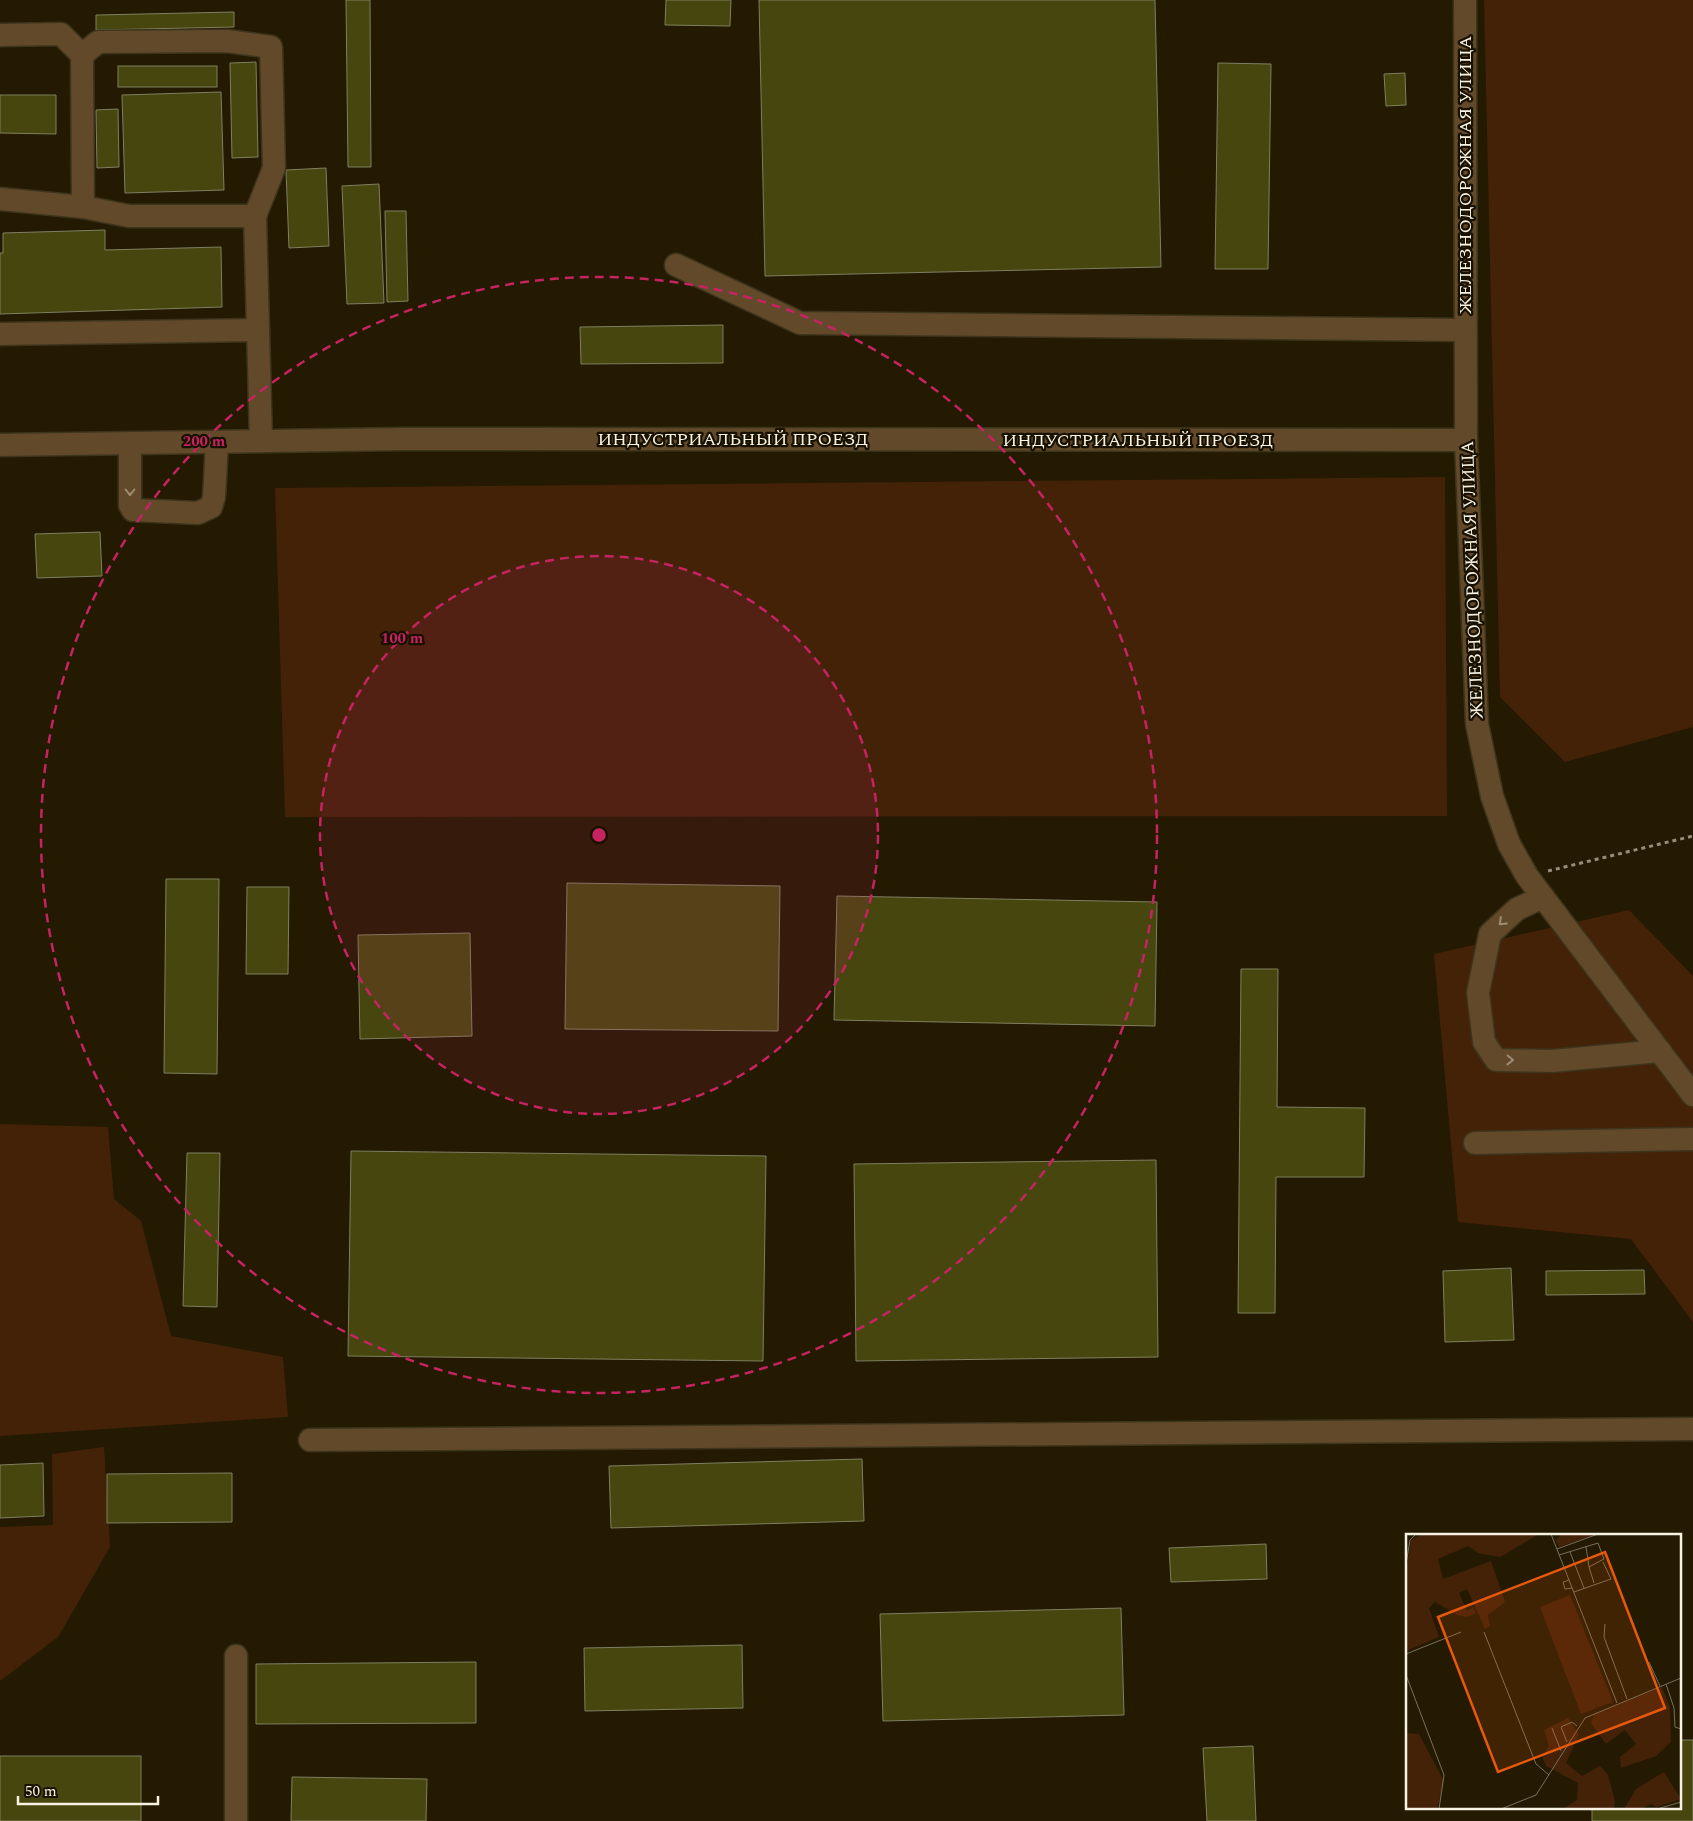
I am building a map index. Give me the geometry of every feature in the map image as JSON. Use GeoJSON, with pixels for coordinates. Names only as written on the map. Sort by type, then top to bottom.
{"type":"FeatureCollection","features":[{"type":"Feature","properties":{"kind":"street","name":"ЖЕЛЕЗНОДОРОЖНАЯ УЛИЦА"},"geometry":{"type":"LineString","coordinates":[[1465,0],[1466,440],[1477,724],[1492,796],[1509,844],[1527,876],[1693,1095]]}},
{"type":"Feature","properties":{"kind":"street"},"geometry":{"type":"LineString","coordinates":[[0,35],[61,34],[82,55],[83,207]]}},
{"type":"Feature","properties":{"kind":"street"},"geometry":{"type":"LineString","coordinates":[[82,55],[98,42],[227,41],[271,47],[274,168],[256,216],[261,441]]}},
{"type":"Feature","properties":{"kind":"street"},"geometry":{"type":"LineString","coordinates":[[0,200],[83,207],[128,216],[256,216]]}},
{"type":"Feature","properties":{"kind":"street"},"geometry":{"type":"LineString","coordinates":[[676,264],[800,323],[1465,330]]}},
{"type":"Feature","properties":{"kind":"street"},"geometry":{"type":"LineString","coordinates":[[0,334],[258,330]]}},
{"type":"Feature","properties":{"kind":"street","name":"ИНДУСТРИАЛЬНЫЙ ПРОЕЗД"},"geometry":{"type":"LineString","coordinates":[[0,445],[402,439],[1466,440]]}},
{"type":"Feature","properties":{"kind":"street"},"geometry":{"type":"LineString","coordinates":[[130,443],[130,506],[133,510],[198,513],[211,507],[214,497],[217,442]]}},
{"type":"Feature","properties":{"kind":"street"},"geometry":{"type":"LineString","coordinates":[[1543,897],[1517,909],[1490,934],[1478,993],[1484,1042],[1496,1060],[1552,1061],[1660,1051]]}},
{"type":"Feature","properties":{"kind":"street"},"geometry":{"type":"LineString","coordinates":[[1474,1142],[1693,1138]]}},
{"type":"Feature","properties":{"kind":"street"},"geometry":{"type":"LineString","coordinates":[[310,1440],[1693,1429]]}},
{"type":"Feature","properties":{"kind":"street"},"geometry":{"type":"LineString","coordinates":[[236,1656],[236,1821]]}},
{"type":"Feature","properties":{"kind":"path"},"geometry":{"type":"LineString","coordinates":[[1527,876],[1693,836]]}},
{"type":"Feature","properties":{"kind":"shaded area"},"geometry":{"type":"Polygon","coordinates":[[[1484,0],[1693,0],[1693,727],[1565,762],[1500,697],[1484,0]]]}},
{"type":"Feature","properties":{"kind":"shaded area"},"geometry":{"type":"Polygon","coordinates":[[[1445,477],[1447,816],[285,817],[275,488],[1445,477]]]}},
{"type":"Feature","properties":{"kind":"shaded area"},"geometry":{"type":"Polygon","coordinates":[[[1629,910],[1693,976],[1693,1322],[1631,1239],[1458,1222],[1434,954],[1629,910]]]}},
{"type":"Feature","properties":{"kind":"shaded area"},"geometry":{"type":"Polygon","coordinates":[[[0,1124],[108,1127],[114,1199],[141,1221],[171,1336],[283,1357],[288,1417],[0,1436],[0,1124]]]}},
{"type":"Feature","properties":{"kind":"shaded area"},"geometry":{"type":"Polygon","coordinates":[[[104,1447],[110,1547],[58,1637],[0,1681],[0,1527],[53,1525],[52,1454],[104,1447]]]}},
{"type":"Feature","properties":{"kind":"building"},"geometry":{"type":"Polygon","coordinates":[[[346,0],[370,0],[371,167],[348,167],[346,0]]]}},
{"type":"Feature","properties":{"kind":"building"},"geometry":{"type":"Polygon","coordinates":[[[666,0],[731,0],[730,26],[665,25],[666,0]]]}},
{"type":"Feature","properties":{"kind":"building"},"geometry":{"type":"Polygon","coordinates":[[[759,0],[1155,0],[1161,267],[765,276],[759,0]]]}},
{"type":"Feature","properties":{"kind":"building"},"geometry":{"type":"Polygon","coordinates":[[[234,12],[234,27],[96,30],[96,15],[234,12]]]}},
{"type":"Feature","properties":{"kind":"building"},"geometry":{"type":"Polygon","coordinates":[[[256,62],[258,157],[232,158],[230,63],[256,62]]]}},
{"type":"Feature","properties":{"kind":"building"},"geometry":{"type":"Polygon","coordinates":[[[1218,63],[1271,64],[1268,269],[1215,269],[1218,63]]]}},
{"type":"Feature","properties":{"kind":"building"},"geometry":{"type":"Polygon","coordinates":[[[118,66],[217,66],[217,87],[118,87],[118,66]]]}},
{"type":"Feature","properties":{"kind":"building"},"geometry":{"type":"Polygon","coordinates":[[[1405,73],[1406,105],[1386,106],[1384,74],[1405,73]]]}},
{"type":"Feature","properties":{"kind":"building"},"geometry":{"type":"Polygon","coordinates":[[[221,92],[224,190],[125,193],[122,95],[221,92]]]}},
{"type":"Feature","properties":{"kind":"building"},"geometry":{"type":"Polygon","coordinates":[[[0,95],[56,95],[56,134],[0,133],[0,95]]]}},
{"type":"Feature","properties":{"kind":"building"},"geometry":{"type":"Polygon","coordinates":[[[118,109],[119,167],[97,168],[96,110],[118,109]]]}},
{"type":"Feature","properties":{"kind":"building"},"geometry":{"type":"Polygon","coordinates":[[[326,168],[329,246],[289,248],[286,170],[326,168]]]}},
{"type":"Feature","properties":{"kind":"building"},"geometry":{"type":"Polygon","coordinates":[[[379,184],[384,303],[347,304],[342,186],[379,184]]]}},
{"type":"Feature","properties":{"kind":"building"},"geometry":{"type":"Polygon","coordinates":[[[385,211],[406,211],[408,301],[387,302],[385,211]]]}},
{"type":"Feature","properties":{"kind":"building"},"geometry":{"type":"Polygon","coordinates":[[[105,230],[105,250],[221,247],[222,307],[0,314],[0,253],[3,253],[3,233],[105,230]]]}},
{"type":"Feature","properties":{"kind":"building"},"geometry":{"type":"Polygon","coordinates":[[[723,325],[723,363],[581,364],[580,327],[723,325]]]}},
{"type":"Feature","properties":{"kind":"building"},"geometry":{"type":"Polygon","coordinates":[[[100,532],[102,576],[37,578],[35,534],[100,532]]]}},
{"type":"Feature","properties":{"kind":"building"},"geometry":{"type":"Polygon","coordinates":[[[166,879],[219,879],[217,1074],[164,1073],[166,879]]]}},
{"type":"Feature","properties":{"kind":"building"},"geometry":{"type":"Polygon","coordinates":[[[567,883],[780,886],[778,1031],[565,1029],[567,883]]]}},
{"type":"Feature","properties":{"kind":"building"},"geometry":{"type":"Polygon","coordinates":[[[247,887],[289,887],[288,974],[246,974],[247,887]]]}},
{"type":"Feature","properties":{"kind":"building"},"geometry":{"type":"Polygon","coordinates":[[[837,896],[1157,902],[1155,1026],[834,1020],[837,896]]]}},
{"type":"Feature","properties":{"kind":"building"},"geometry":{"type":"Polygon","coordinates":[[[470,933],[472,1036],[360,1039],[358,935],[470,933]]]}},
{"type":"Feature","properties":{"kind":"building"},"geometry":{"type":"Polygon","coordinates":[[[1241,969],[1278,969],[1277,1107],[1365,1108],[1364,1177],[1276,1177],[1275,1313],[1238,1313],[1241,969]]]}},
{"type":"Feature","properties":{"kind":"building"},"geometry":{"type":"Polygon","coordinates":[[[351,1151],[766,1156],[763,1361],[348,1356],[351,1151]]]}},
{"type":"Feature","properties":{"kind":"building"},"geometry":{"type":"Polygon","coordinates":[[[187,1153],[220,1153],[217,1307],[183,1306],[187,1153]]]}},
{"type":"Feature","properties":{"kind":"building"},"geometry":{"type":"Polygon","coordinates":[[[1156,1160],[1158,1357],[856,1361],[854,1164],[1156,1160]]]}},
{"type":"Feature","properties":{"kind":"building"},"geometry":{"type":"Polygon","coordinates":[[[1511,1268],[1514,1340],[1445,1342],[1443,1271],[1511,1268]]]}},
{"type":"Feature","properties":{"kind":"building"},"geometry":{"type":"Polygon","coordinates":[[[1644,1270],[1645,1294],[1546,1295],[1546,1271],[1644,1270]]]}},
{"type":"Feature","properties":{"kind":"building"},"geometry":{"type":"Polygon","coordinates":[[[862,1459],[864,1521],[611,1528],[609,1466],[862,1459]]]}},
{"type":"Feature","properties":{"kind":"building"},"geometry":{"type":"Polygon","coordinates":[[[43,1463],[44,1516],[0,1518],[0,1465],[43,1463]]]}},
{"type":"Feature","properties":{"kind":"building"},"geometry":{"type":"Polygon","coordinates":[[[232,1473],[232,1522],[107,1523],[107,1474],[232,1473]]]}},
{"type":"Feature","properties":{"kind":"building"},"geometry":{"type":"Polygon","coordinates":[[[1266,1544],[1267,1579],[1171,1582],[1169,1548],[1266,1544]]]}},
{"type":"Feature","properties":{"kind":"building"},"geometry":{"type":"Polygon","coordinates":[[[1121,1608],[1124,1715],[883,1721],[880,1614],[1121,1608]]]}},
{"type":"Feature","properties":{"kind":"building"},"geometry":{"type":"Polygon","coordinates":[[[742,1645],[743,1708],[585,1711],[584,1648],[742,1645]]]}},
{"type":"Feature","properties":{"kind":"building"},"geometry":{"type":"Polygon","coordinates":[[[476,1662],[476,1723],[256,1724],[256,1664],[476,1662]]]}},
{"type":"Feature","properties":{"kind":"building"},"geometry":{"type":"Polygon","coordinates":[[[1680,1740],[1693,1740],[1693,1821],[1592,1821],[1592,1808],[1680,1808],[1680,1740]]]}},
{"type":"Feature","properties":{"kind":"building"},"geometry":{"type":"Polygon","coordinates":[[[1253,1746],[1256,1821],[1207,1821],[1203,1748],[1253,1746]]]}},
{"type":"Feature","properties":{"kind":"building"},"geometry":{"type":"Polygon","coordinates":[[[0,1756],[141,1756],[141,1821],[0,1821],[0,1756]]]}},
{"type":"Feature","properties":{"kind":"building"},"geometry":{"type":"Polygon","coordinates":[[[292,1777],[427,1779],[426,1821],[291,1821],[292,1777]]]}}]}
